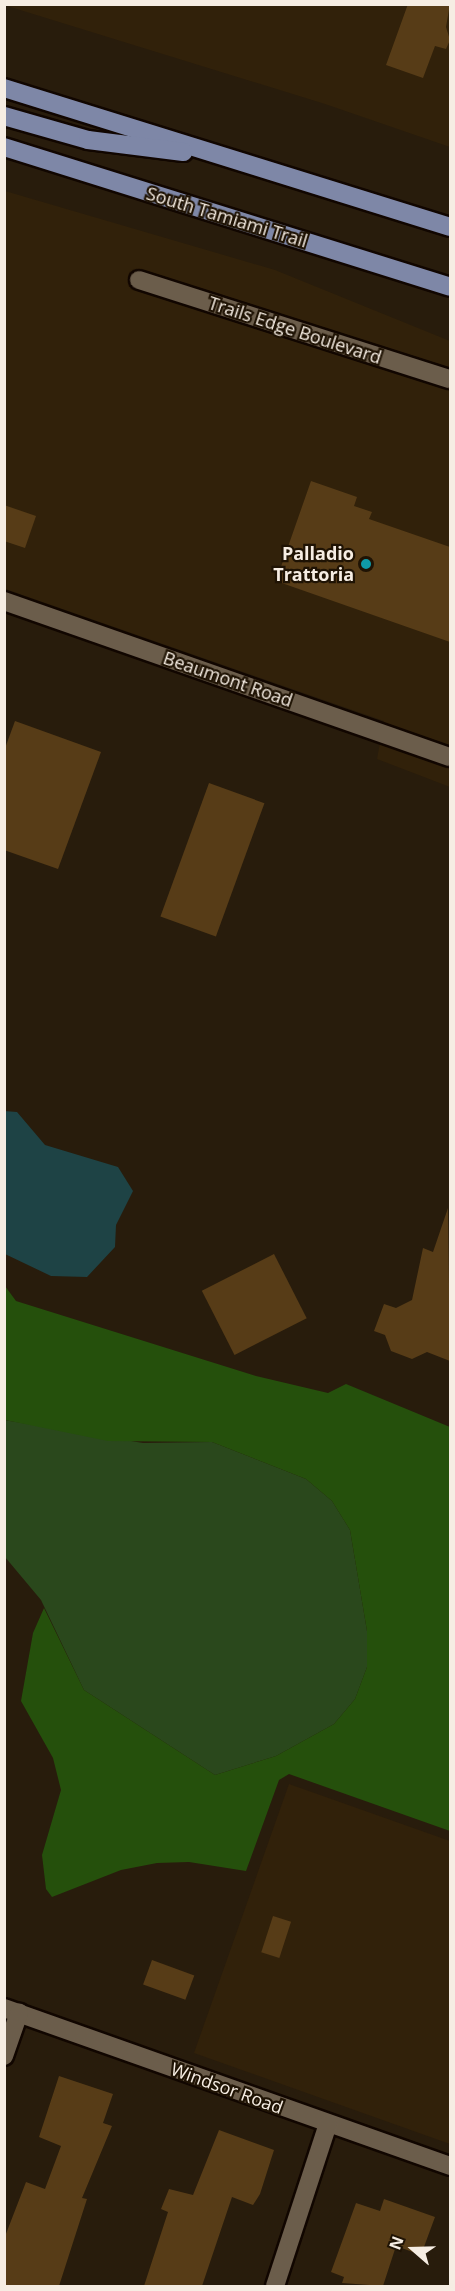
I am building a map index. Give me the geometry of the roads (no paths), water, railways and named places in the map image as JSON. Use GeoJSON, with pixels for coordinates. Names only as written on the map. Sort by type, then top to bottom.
{"type":"FeatureCollection","features":[{"type":"Feature","properties":{"kind":"main road"},"geometry":{"type":"LineString","coordinates":[[4,88],[450,227]]}},
{"type":"Feature","properties":{"kind":"main road"},"geometry":{"type":"LineString","coordinates":[[4,116],[88,141],[229,158]]}},
{"type":"Feature","properties":{"kind":"main road","name":"South Tamiami Trail"},"geometry":{"type":"LineString","coordinates":[[4,147],[450,287]]}},
{"type":"Feature","properties":{"kind":"street","name":"Trails Edge Boulevard"},"geometry":{"type":"LineString","coordinates":[[139,280],[450,379]]}},
{"type":"Feature","properties":{"kind":"street","name":"Beaumont Road"},"geometry":{"type":"LineString","coordinates":[[4,601],[450,757]]}},
{"type":"Feature","properties":{"kind":"street"},"geometry":{"type":"LineString","coordinates":[[4,2056],[12,2011]]}},
{"type":"Feature","properties":{"kind":"street","name":"Windsor Road"},"geometry":{"type":"LineString","coordinates":[[12,2011],[450,2166]]}},
{"type":"Feature","properties":{"kind":"street"},"geometry":{"type":"LineString","coordinates":[[275,2286],[328,2124]]}},
{"type":"Feature","properties":{"kind":"water"},"geometry":{"type":"Polygon","coordinates":[[[4,1111],[17,1112],[45,1145],[118,1167],[133,1191],[116,1225],[115,1247],[87,1277],[51,1276],[5,1254],[4,1111]]]}},
{"type":"Feature","properties":{"kind":"place","name":"Palladio Trattoria"},"geometry":{"type":"Point","coordinates":[366,564]}}]}
